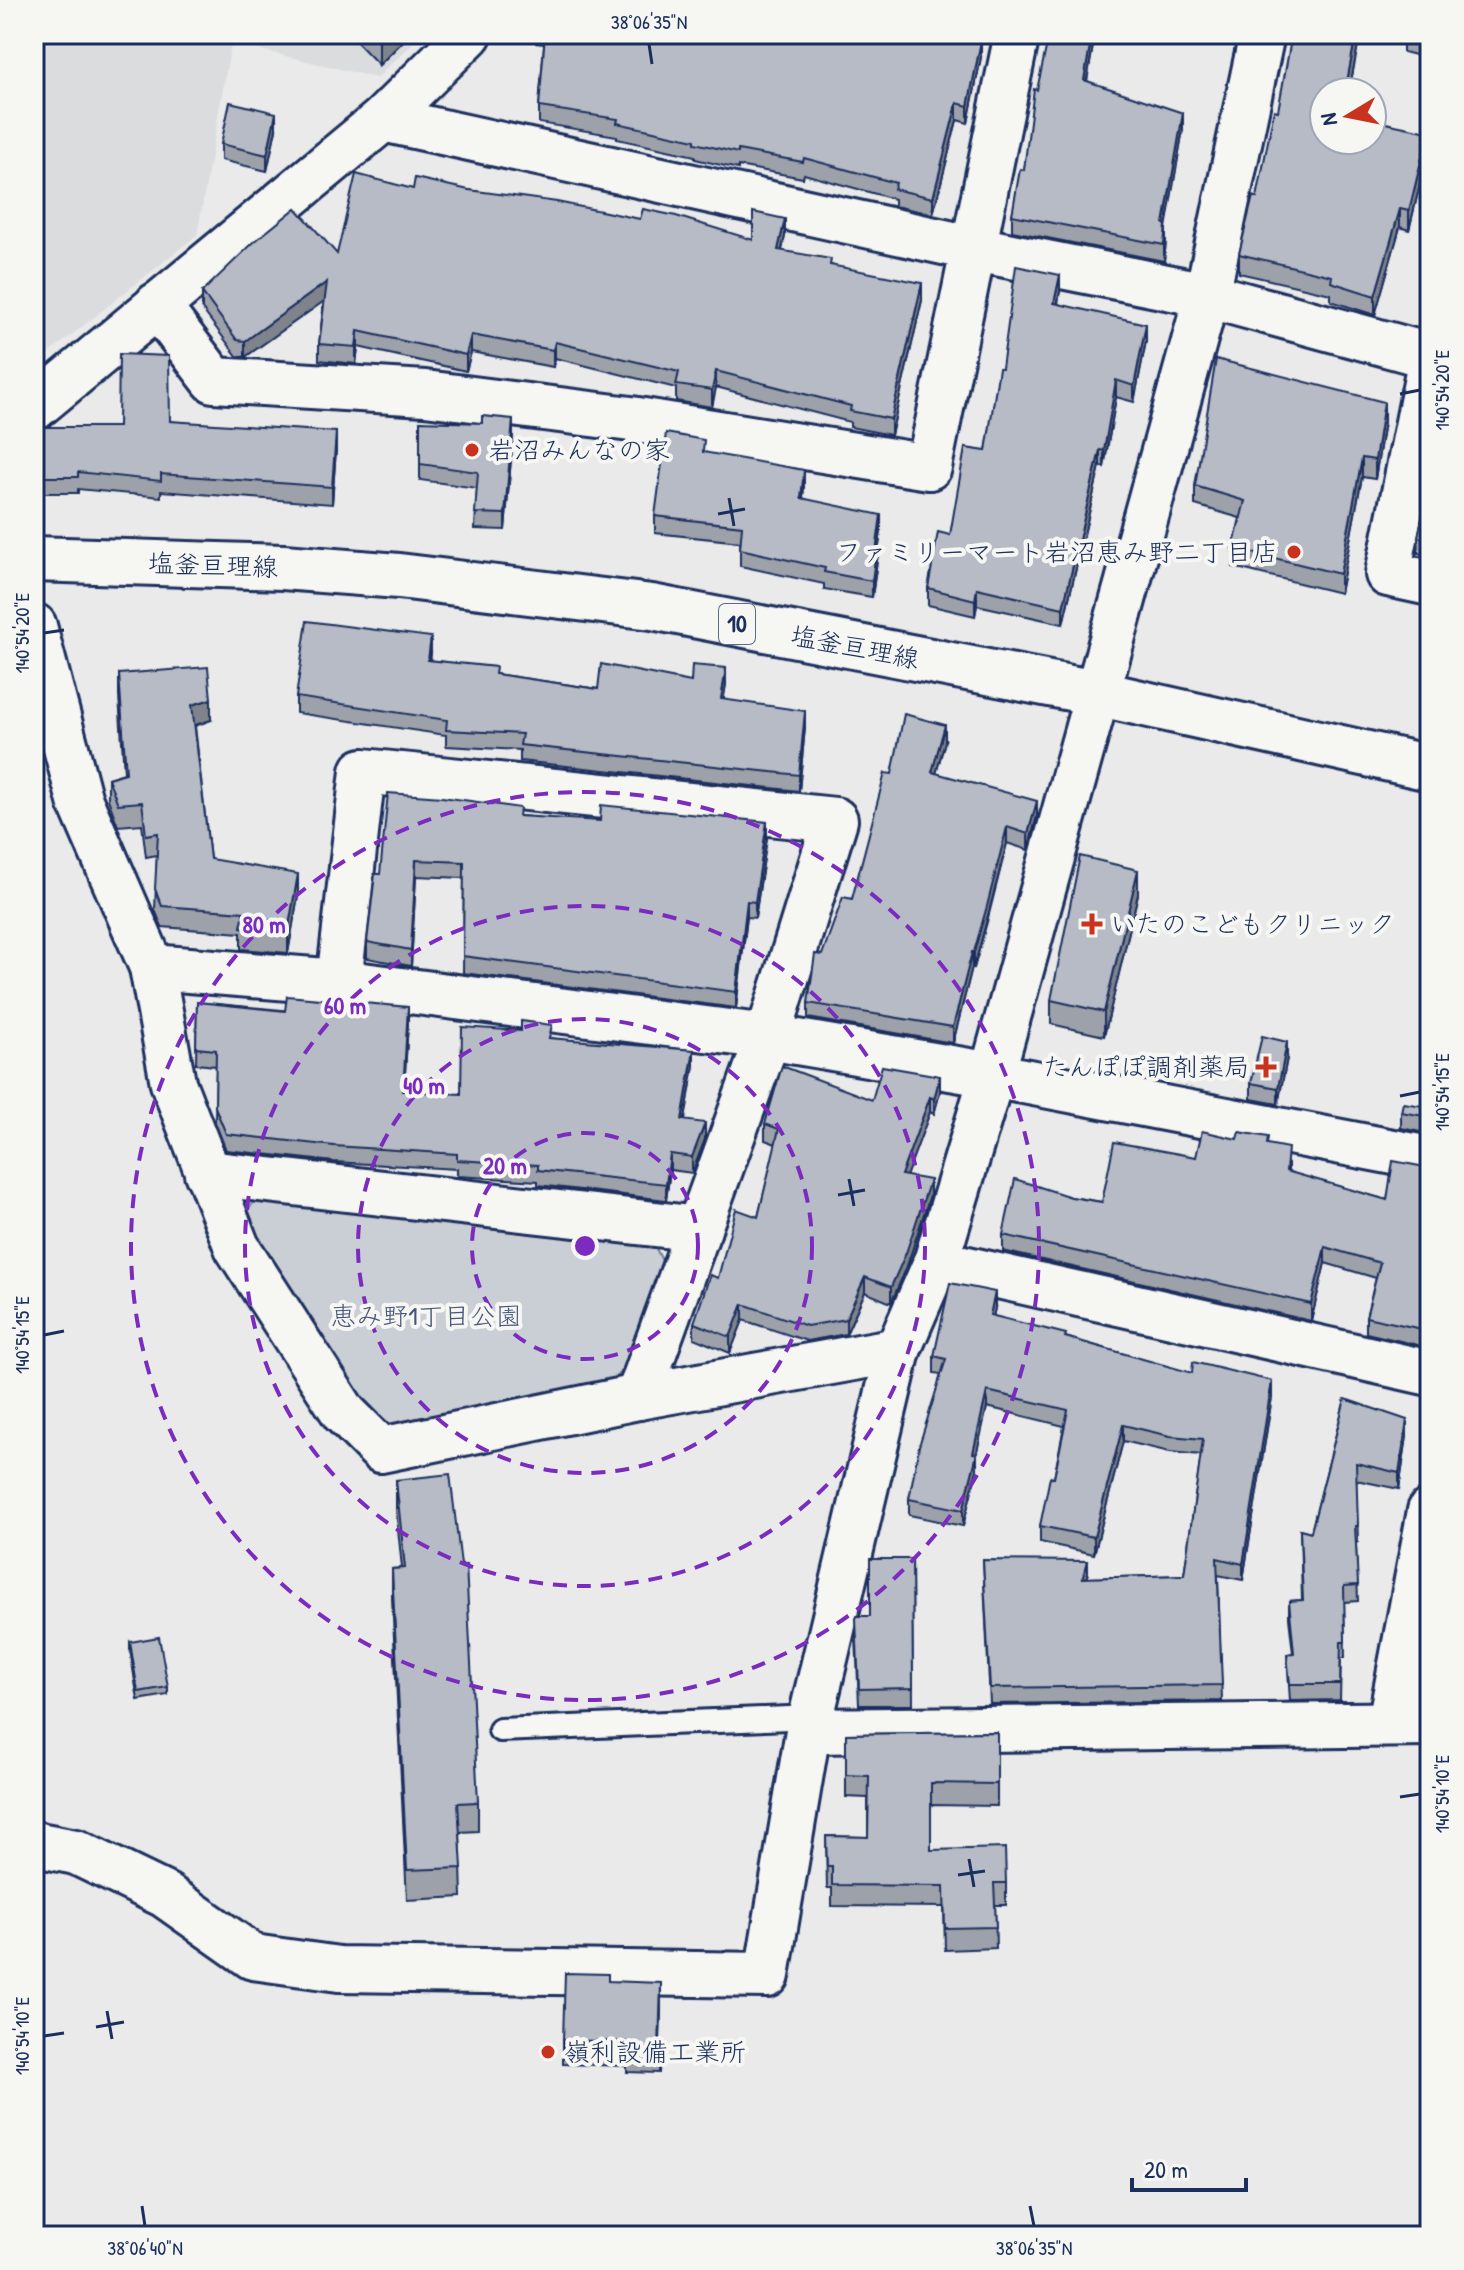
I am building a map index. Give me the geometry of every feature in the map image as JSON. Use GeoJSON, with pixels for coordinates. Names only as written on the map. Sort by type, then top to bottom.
{"type":"FeatureCollection","features":[{"type":"Feature","properties":{"kind":"street"},"geometry":{"type":"LineString","coordinates":[[34,408],[383,119],[469,34]]}},
{"type":"Feature","properties":{"kind":"street"},"geometry":{"type":"LineString","coordinates":[[157,305],[214,380],[425,393],[631,419],[929,467],[971,248],[1017,34]]}},
{"type":"Feature","properties":{"kind":"street"},"geometry":{"type":"LineString","coordinates":[[34,1844],[76,1852],[165,1895],[253,1957],[339,1969],[767,1975],[810,1724],[898,1350],[936,1262],[992,1075],[1207,295],[1262,34]]}},
{"type":"Feature","properties":{"kind":"street"},"geometry":{"type":"LineString","coordinates":[[383,119],[971,248],[1207,295],[1430,359],[1388,574],[1430,583]]}},
{"type":"Feature","properties":{"kind":"street","name":"塩釜亘理線"},"geometry":{"type":"LineString","coordinates":[[34,559],[399,576],[637,605],[1096,693],[1430,768]]}},
{"type":"Feature","properties":{"kind":"street"},"geometry":{"type":"LineString","coordinates":[[34,626],[80,801],[152,967],[173,1083],[237,1247],[344,1413],[381,1450],[638,1397],[898,1350]]}},
{"type":"Feature","properties":{"kind":"street"},"geometry":{"type":"LineString","coordinates":[[339,982],[363,771],[835,820],[768,1037],[638,1397]]}},
{"type":"Feature","properties":{"kind":"street"},"geometry":{"type":"LineString","coordinates":[[152,967],[339,982],[768,1037],[992,1075],[1430,1159]]}},
{"type":"Feature","properties":{"kind":"street"},"geometry":{"type":"LineString","coordinates":[[207,1173],[699,1229]]}},
{"type":"Feature","properties":{"kind":"street"},"geometry":{"type":"LineString","coordinates":[[936,1262],[1430,1373]]}},
{"type":"Feature","properties":{"kind":"street"},"geometry":{"type":"LineString","coordinates":[[810,1724],[1410,1724],[1430,1511]]}},
{"type":"Feature","properties":{"kind":"lane"},"geometry":{"type":"LineString","coordinates":[[500,1730],[810,1724]]}},
{"type":"Feature","properties":{"kind":"shaded area"},"geometry":{"type":"Polygon","coordinates":[[[34,34],[422,34],[377,78],[231,43],[197,235],[34,365],[34,34]]]}},
{"type":"Feature","properties":{"kind":"green space","name":"恵み野1丁目公園"},"geometry":{"type":"Polygon","coordinates":[[[256,1199],[650,1237],[667,1270],[629,1364],[607,1386],[384,1427],[314,1336],[244,1216],[256,1199]]]}},
{"type":"Feature","properties":{"kind":"building"},"geometry":{"type":"Polygon","coordinates":[[[372,34],[386,34],[379,41],[372,34]]]}},
{"type":"Feature","properties":{"kind":"building"},"geometry":{"type":"Polygon","coordinates":[[[545,34],[868,34],[934,43],[936,34],[956,34],[981,41],[968,106],[957,103],[933,198],[894,189],[896,183],[804,158],[803,162],[738,150],[738,153],[617,123],[618,119],[539,107],[545,34]]]}},
{"type":"Feature","properties":{"kind":"building"},"geometry":{"type":"Polygon","coordinates":[[[1049,34],[1092,34],[1084,80],[1183,113],[1164,224],[1164,245],[1012,215],[1020,169],[1024,170],[1034,89],[1037,90],[1049,34]]]}},
{"type":"Feature","properties":{"kind":"building"},"geometry":{"type":"Polygon","coordinates":[[[1292,34],[1356,34],[1348,76],[1308,76],[1308,156],[1388,156],[1388,123],[1428,132],[1409,211],[1400,209],[1375,296],[1331,282],[1332,276],[1239,254],[1253,196],[1257,198],[1274,110],[1278,111],[1292,34]]]}},
{"type":"Feature","properties":{"kind":"building"},"geometry":{"type":"Polygon","coordinates":[[[1404,34],[1430,34],[1430,41],[1404,34]]]}},
{"type":"Feature","properties":{"kind":"building"},"geometry":{"type":"Polygon","coordinates":[[[230,102],[276,113],[267,155],[221,144],[230,102]]]}},
{"type":"Feature","properties":{"kind":"building"},"geometry":{"type":"Polygon","coordinates":[[[356,174],[413,189],[415,178],[640,219],[643,209],[753,240],[753,212],[785,219],[778,250],[831,259],[830,265],[922,283],[891,419],[850,411],[851,406],[716,371],[712,390],[676,385],[679,372],[555,342],[553,350],[471,335],[466,355],[358,331],[356,347],[319,344],[327,282],[245,341],[237,340],[202,292],[254,242],[296,208],[337,254],[356,174]]]}},
{"type":"Feature","properties":{"kind":"building"},"geometry":{"type":"Polygon","coordinates":[[[1016,266],[1060,275],[1054,303],[1146,324],[1134,386],[1116,380],[1104,451],[1100,450],[1063,608],[977,588],[975,600],[928,588],[938,532],[950,535],[965,448],[986,451],[999,368],[1002,368],[1016,266]]]}},
{"type":"Feature","properties":{"kind":"building"},"geometry":{"type":"Polygon","coordinates":[[[119,354],[169,356],[170,421],[336,432],[332,487],[161,474],[161,481],[78,472],[78,477],[41,477],[42,427],[118,427],[119,354]]]}},
{"type":"Feature","properties":{"kind":"building"},"geometry":{"type":"Polygon","coordinates":[[[1216,359],[1384,402],[1375,460],[1362,458],[1340,574],[1233,548],[1245,501],[1195,486],[1216,359]]]}},
{"type":"Feature","properties":{"kind":"building"},"geometry":{"type":"Polygon","coordinates":[[[482,416],[513,419],[505,514],[475,513],[478,472],[420,464],[420,421],[482,423],[482,416]]]}},
{"type":"Feature","properties":{"kind":"building"},"geometry":{"type":"Polygon","coordinates":[[[666,433],[704,440],[703,452],[804,470],[801,498],[881,515],[872,581],[824,572],[825,568],[740,549],[742,526],[655,516],[666,433]]]}},
{"type":"Feature","properties":{"kind":"building"},"geometry":{"type":"Polygon","coordinates":[[[1430,480],[1430,540],[1418,537],[1430,480]]]}},
{"type":"Feature","properties":{"kind":"building"},"geometry":{"type":"Polygon","coordinates":[[[307,621],[431,637],[428,660],[496,667],[495,674],[598,689],[601,664],[691,682],[692,665],[726,668],[721,699],[805,711],[799,775],[520,745],[522,734],[446,730],[447,720],[296,697],[307,621]]]}},
{"type":"Feature","properties":{"kind":"building"},"geometry":{"type":"Polygon","coordinates":[[[208,667],[211,699],[192,705],[210,859],[298,874],[288,931],[241,927],[244,912],[162,906],[155,889],[158,833],[146,835],[142,802],[118,804],[108,778],[126,773],[119,674],[208,667]]]}},
{"type":"Feature","properties":{"kind":"building"},"geometry":{"type":"Polygon","coordinates":[[[904,714],[945,725],[932,772],[1037,801],[1028,834],[1007,827],[953,1027],[808,1003],[815,954],[822,955],[843,897],[852,899],[885,773],[892,774],[904,714]]]}},
{"type":"Feature","properties":{"kind":"building"},"geometry":{"type":"Polygon","coordinates":[[[388,793],[520,808],[519,816],[600,821],[601,805],[767,822],[755,902],[747,901],[736,992],[463,956],[464,862],[416,860],[411,950],[367,942],[375,874],[380,874],[388,793]]]}},
{"type":"Feature","properties":{"kind":"building"},"geometry":{"type":"Polygon","coordinates":[[[1080,856],[1138,870],[1104,1012],[1051,1000],[1080,856]]]}},
{"type":"Feature","properties":{"kind":"building"},"geometry":{"type":"Polygon","coordinates":[[[287,996],[408,1007],[403,1091],[461,1094],[462,1027],[521,1031],[521,1021],[552,1025],[549,1038],[694,1050],[682,1120],[705,1123],[692,1157],[670,1154],[666,1184],[538,1170],[538,1165],[457,1160],[457,1154],[334,1146],[226,1134],[215,1107],[216,1050],[196,1048],[197,1002],[285,1011],[287,996]]]}},
{"type":"Feature","properties":{"kind":"building"},"geometry":{"type":"Polygon","coordinates":[[[1262,1036],[1287,1042],[1278,1088],[1251,1083],[1262,1036]]]}},
{"type":"Feature","properties":{"kind":"building"},"geometry":{"type":"Polygon","coordinates":[[[782,1066],[872,1100],[882,1066],[940,1076],[934,1099],[930,1097],[901,1175],[930,1180],[906,1253],[891,1287],[865,1277],[846,1319],[807,1326],[743,1304],[730,1337],[694,1323],[710,1275],[718,1278],[736,1209],[758,1217],[779,1129],[765,1124],[782,1066]]]}},
{"type":"Feature","properties":{"kind":"building"},"geometry":{"type":"Polygon","coordinates":[[[1403,1103],[1430,1107],[1430,1117],[1401,1112],[1403,1103]]]}},
{"type":"Feature","properties":{"kind":"building"},"geometry":{"type":"Polygon","coordinates":[[[1202,1131],[1237,1139],[1239,1132],[1268,1137],[1267,1144],[1288,1148],[1286,1171],[1387,1200],[1393,1161],[1430,1167],[1430,1214],[1420,1268],[1430,1271],[1430,1295],[1422,1329],[1366,1317],[1380,1263],[1325,1247],[1311,1304],[1003,1235],[1015,1179],[1071,1197],[1102,1202],[1114,1142],[1196,1157],[1202,1131]]]}},
{"type":"Feature","properties":{"kind":"building"},"geometry":{"type":"Polygon","coordinates":[[[950,1283],[995,1292],[990,1315],[1066,1334],[1065,1337],[1192,1373],[1193,1362],[1272,1381],[1243,1564],[1217,1558],[1222,1685],[990,1688],[983,1560],[1088,1561],[1083,1578],[1184,1575],[1203,1439],[1170,1436],[1123,1425],[1094,1537],[1040,1526],[1068,1410],[987,1391],[973,1453],[977,1454],[963,1510],[909,1499],[919,1446],[946,1359],[934,1356],[950,1283]]]}},
{"type":"Feature","properties":{"kind":"building"},"geometry":{"type":"Polygon","coordinates":[[[1345,1399],[1407,1420],[1399,1473],[1356,1463],[1358,1585],[1344,1586],[1345,1642],[1341,1642],[1340,1684],[1290,1684],[1287,1654],[1294,1653],[1289,1601],[1303,1600],[1300,1529],[1311,1532],[1345,1399]]]}},
{"type":"Feature","properties":{"kind":"building"},"geometry":{"type":"Polygon","coordinates":[[[450,1474],[461,1565],[466,1565],[478,1802],[458,1803],[462,1868],[407,1870],[392,1569],[405,1568],[396,1480],[450,1474]]]}},
{"type":"Feature","properties":{"kind":"building"},"geometry":{"type":"Polygon","coordinates":[[[870,1559],[912,1559],[913,1688],[859,1689],[856,1619],[857,1616],[870,1616],[870,1559]]]}},
{"type":"Feature","properties":{"kind":"building"},"geometry":{"type":"Polygon","coordinates":[[[159,1637],[168,1687],[138,1692],[130,1642],[159,1637]]]}},
{"type":"Feature","properties":{"kind":"building"},"geometry":{"type":"Polygon","coordinates":[[[997,1732],[997,1784],[931,1783],[931,1850],[1005,1848],[1006,1883],[994,1883],[996,1927],[945,1928],[944,1886],[832,1885],[832,1866],[827,1866],[826,1836],[868,1837],[869,1776],[846,1775],[846,1734],[997,1732]]]}},
{"type":"Feature","properties":{"kind":"building"},"geometry":{"type":"Polygon","coordinates":[[[565,1973],[608,1974],[608,1981],[661,1983],[659,2049],[627,2048],[627,2042],[563,2040],[565,1973]]]}},
{"type":"Feature","properties":{"kind":"place","name":"岩沼みんなの家"},"geometry":{"type":"Point","coordinates":[472,450]}},
{"type":"Feature","properties":{"kind":"place","name":"ファミリーマート岩沼恵み野二丁目店"},"geometry":{"type":"Point","coordinates":[1294,552]}},
{"type":"Feature","properties":{"kind":"place","name":"いたのこどもクリニック"},"geometry":{"type":"Point","coordinates":[1092,924]}},
{"type":"Feature","properties":{"kind":"place","name":"たんぽぽ調剤薬局"},"geometry":{"type":"Point","coordinates":[1266,1067]}},
{"type":"Feature","properties":{"kind":"place","name":"嶺利設備工業所"},"geometry":{"type":"Point","coordinates":[548,2052]}}]}
